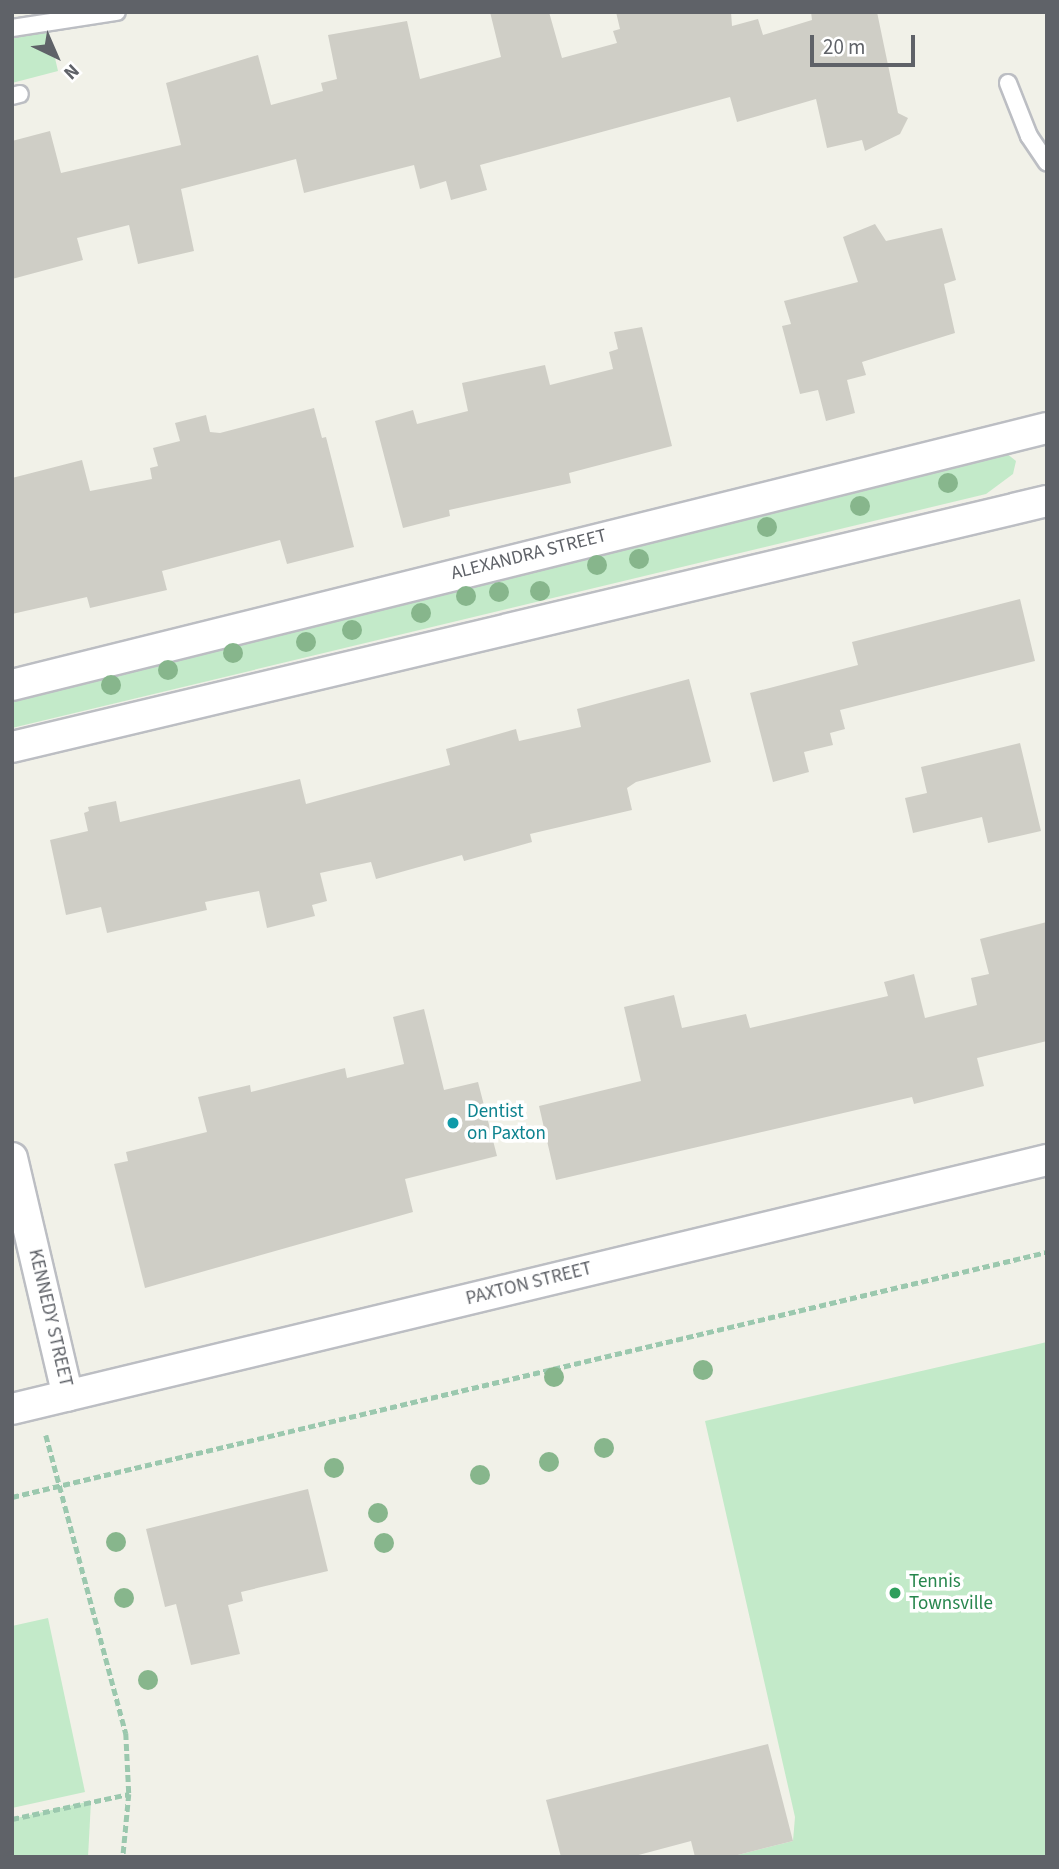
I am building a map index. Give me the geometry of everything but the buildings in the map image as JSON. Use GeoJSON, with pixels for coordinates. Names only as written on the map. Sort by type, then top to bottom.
{"type":"FeatureCollection","features":[{"type":"Feature","properties":{"kind":"street","name":"ALEXANDRA STREET"},"geometry":{"type":"LineString","coordinates":[[12,685],[1047,428]]}},
{"type":"Feature","properties":{"kind":"street"},"geometry":{"type":"LineString","coordinates":[[12,747],[1047,501]]}},
{"type":"Feature","properties":{"kind":"street","name":"KENNEDY STREET"},"geometry":{"type":"LineString","coordinates":[[12,1158],[68,1396]]}},
{"type":"Feature","properties":{"kind":"street","name":"PAXTON STREET"},"geometry":{"type":"LineString","coordinates":[[24,1407],[1047,1160]]}},
{"type":"Feature","properties":{"kind":"lane"},"geometry":{"type":"LineString","coordinates":[[12,28],[117,12]]}},
{"type":"Feature","properties":{"kind":"lane"},"geometry":{"type":"LineString","coordinates":[[1008,83],[1028,136],[1047,163]]}},
{"type":"Feature","properties":{"kind":"path"},"geometry":{"type":"LineString","coordinates":[[12,1497],[1047,1252]]}},
{"type":"Feature","properties":{"kind":"path"},"geometry":{"type":"LineString","coordinates":[[24,1407],[61,1485],[126,1733],[129,1794],[123,1857]]}},
{"type":"Feature","properties":{"kind":"path"},"geometry":{"type":"LineString","coordinates":[[12,1819],[129,1794]]}},
{"type":"Feature","properties":{"kind":"green space"},"geometry":{"type":"Polygon","coordinates":[[[49,32],[58,71],[12,83],[12,37],[49,32]]]}},
{"type":"Feature","properties":{"kind":"green space"},"geometry":{"type":"Polygon","coordinates":[[[1006,453],[1016,461],[1013,474],[986,494],[12,728],[12,693],[1006,453]]]}},
{"type":"Feature","properties":{"kind":"green space","name":"Tennis Townsville"},"geometry":{"type":"Polygon","coordinates":[[[1047,1342],[1047,1857],[730,1857],[793,1841],[795,1817],[705,1421],[1047,1342]]]}},
{"type":"Feature","properties":{"kind":"green space"},"geometry":{"type":"Polygon","coordinates":[[[48,1618],[85,1792],[12,1808],[12,1626],[48,1618]]]}},
{"type":"Feature","properties":{"kind":"green space"},"geometry":{"type":"Polygon","coordinates":[[[91,1801],[88,1857],[12,1857],[12,1819],[91,1801]]]}},
{"type":"Feature","properties":{"kind":"place","name":"Dentist on Paxton"},"geometry":{"type":"Point","coordinates":[453,1123]}},
{"type":"Feature","properties":{"kind":"place","name":"Tennis Townsville"},"geometry":{"type":"Point","coordinates":[895,1593]}}]}
